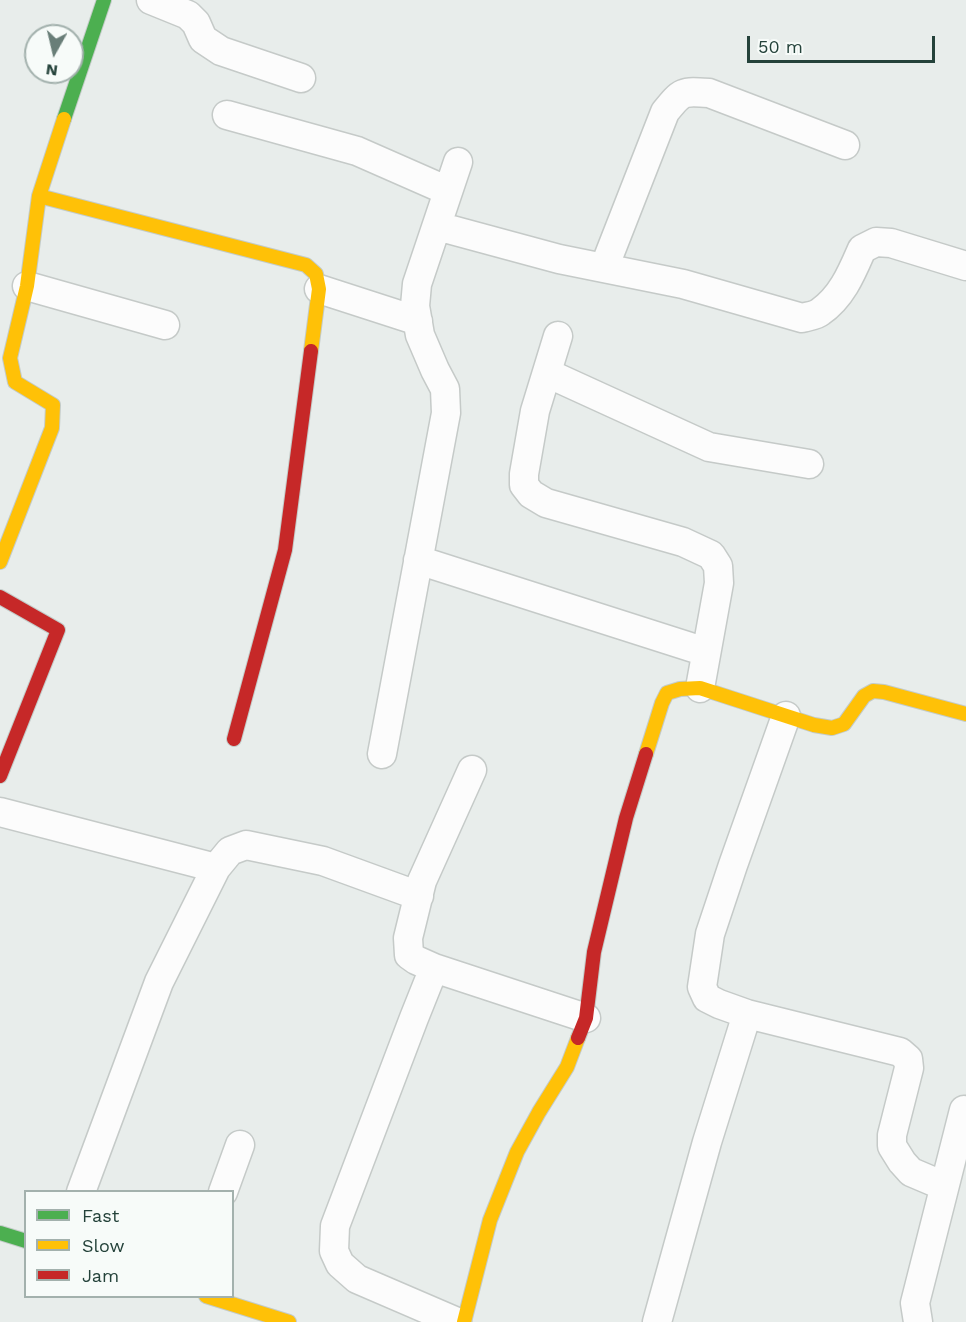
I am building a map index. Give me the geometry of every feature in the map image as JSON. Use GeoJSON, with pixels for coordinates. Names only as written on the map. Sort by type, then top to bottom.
{"type":"FeatureCollection","features":[{"type":"Feature","properties":{"kind":"street"},"geometry":{"type":"LineString","coordinates":[[0,562],[52,428],[53,405],[8,382],[10,358],[27,286],[39,196],[104,0]]}},
{"type":"Feature","properties":{"kind":"street"},"geometry":{"type":"LineString","coordinates":[[151,0],[188,15],[196,23],[203,39],[221,51],[301,78]]}},
{"type":"Feature","properties":{"kind":"street"},"geometry":{"type":"LineString","coordinates":[[604,268],[665,112],[677,97],[688,91],[709,93],[845,145]]}},
{"type":"Feature","properties":{"kind":"street"},"geometry":{"type":"LineString","coordinates":[[227,115],[357,151],[448,191]]}},
{"type":"Feature","properties":{"kind":"street"},"geometry":{"type":"LineString","coordinates":[[382,754],[446,413],[445,388],[420,336],[415,306],[417,284],[458,162]]}},
{"type":"Feature","properties":{"kind":"street"},"geometry":{"type":"LineString","coordinates":[[39,196],[306,265],[316,274],[319,289],[285,550],[234,739]]}},
{"type":"Feature","properties":{"kind":"street"},"geometry":{"type":"LineString","coordinates":[[436,226],[559,259],[683,285],[802,318],[819,314],[831,303],[849,280],[862,249],[876,242],[891,243],[966,266]]}},
{"type":"Feature","properties":{"kind":"street"},"geometry":{"type":"LineString","coordinates":[[27,286],[165,325]]}},
{"type":"Feature","properties":{"kind":"street"},"geometry":{"type":"LineString","coordinates":[[319,289],[418,321]]}},
{"type":"Feature","properties":{"kind":"street"},"geometry":{"type":"LineString","coordinates":[[558,336],[535,411],[524,485],[531,494],[546,503],[683,542],[711,555],[718,566],[719,583],[700,688]]}},
{"type":"Feature","properties":{"kind":"street"},"geometry":{"type":"LineString","coordinates":[[547,373],[709,447],[809,464]]}},
{"type":"Feature","properties":{"kind":"street"},"geometry":{"type":"LineString","coordinates":[[418,560],[706,652]]}},
{"type":"Feature","properties":{"kind":"street"},"geometry":{"type":"LineString","coordinates":[[0,597],[58,630],[0,776]]}},
{"type":"Feature","properties":{"kind":"street"},"geometry":{"type":"LineString","coordinates":[[464,1322],[490,1220],[513,1162],[539,1112],[567,1067],[586,1018],[594,952],[626,818],[667,693],[680,689],[700,688],[814,725],[832,728],[843,724],[864,696],[873,691],[966,714]]}},
{"type":"Feature","properties":{"kind":"street"},"geometry":{"type":"LineString","coordinates":[[786,716],[710,934],[702,987],[706,998],[747,1014],[900,1052],[908,1059],[909,1068],[892,1135],[892,1146],[911,1172],[944,1186]]}},
{"type":"Feature","properties":{"kind":"street"},"geometry":{"type":"LineString","coordinates":[[472,770],[422,881],[408,938],[409,955],[434,969],[586,1018]]}},
{"type":"Feature","properties":{"kind":"street"},"geometry":{"type":"LineString","coordinates":[[0,812],[216,868]]}},
{"type":"Feature","properties":{"kind":"street"},"geometry":{"type":"LineString","coordinates":[[81,1190],[159,982],[216,868],[230,851],[246,844],[323,861],[419,896]]}},
{"type":"Feature","properties":{"kind":"street"},"geometry":{"type":"LineString","coordinates":[[434,969],[335,1226],[334,1251],[340,1264],[357,1279],[457,1322]]}},
{"type":"Feature","properties":{"kind":"street"},"geometry":{"type":"LineString","coordinates":[[657,1322],[707,1142],[747,1014]]}},
{"type":"Feature","properties":{"kind":"street"},"geometry":{"type":"LineString","coordinates":[[918,1322],[915,1303],[964,1110]]}},
{"type":"Feature","properties":{"kind":"street"},"geometry":{"type":"LineString","coordinates":[[223,1190],[240,1145]]}},
{"type":"Feature","properties":{"kind":"street"},"geometry":{"type":"LineString","coordinates":[[212,1298],[289,1322]]}},
{"type":"Feature","properties":{"kind":"traffic: fast"},"geometry":{"type":"LineString","coordinates":[[64,119],[104,0]]}},
{"type":"Feature","properties":{"kind":"traffic: fast"},"geometry":{"type":"LineString","coordinates":[[0,1233],[24,1240]]}},
{"type":"Feature","properties":{"kind":"traffic: slow"},"geometry":{"type":"LineString","coordinates":[[0,562],[52,428],[53,405],[15,382],[10,358],[27,286],[39,196],[64,119]]}},
{"type":"Feature","properties":{"kind":"traffic: slow"},"geometry":{"type":"LineString","coordinates":[[39,196],[306,265],[316,274],[319,289],[311,351]]}},
{"type":"Feature","properties":{"kind":"traffic: slow"},"geometry":{"type":"LineString","coordinates":[[646,754],[667,693],[680,689],[700,688],[814,725],[832,728],[844,724],[864,696],[873,691],[966,714]]}},
{"type":"Feature","properties":{"kind":"traffic: slow"},"geometry":{"type":"LineString","coordinates":[[464,1322],[490,1220],[517,1152],[567,1067],[578,1038]]}},
{"type":"Feature","properties":{"kind":"traffic: slow"},"geometry":{"type":"LineString","coordinates":[[212,1298],[289,1322]]}},
{"type":"Feature","properties":{"kind":"traffic: jam"},"geometry":{"type":"LineString","coordinates":[[234,739],[285,550],[311,351]]}},
{"type":"Feature","properties":{"kind":"traffic: jam"},"geometry":{"type":"LineString","coordinates":[[0,597],[58,630],[0,776]]}},
{"type":"Feature","properties":{"kind":"traffic: jam"},"geometry":{"type":"LineString","coordinates":[[578,1038],[586,1018],[594,952],[626,818],[646,754]]}}]}
